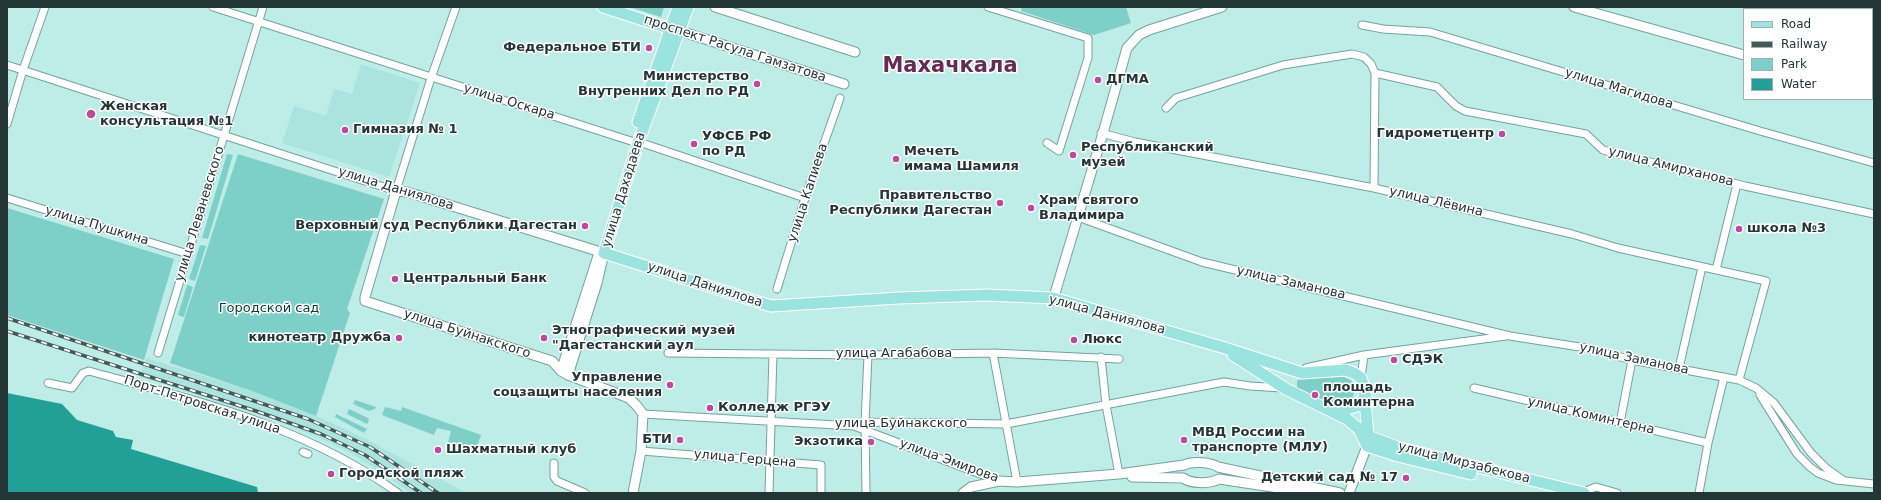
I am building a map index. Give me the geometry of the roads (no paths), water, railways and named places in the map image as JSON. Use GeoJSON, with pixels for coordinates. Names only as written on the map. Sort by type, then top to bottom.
{"type":"FeatureCollection","features":[{"type":"Feature","properties":{"kind":"main road","name":"проспект Расула Гамзатова"},"geometry":{"type":"LineString","coordinates":[[602,7],[676,30]]}},
{"type":"Feature","properties":{"kind":"main road","name":"улица Дахадаева"},"geometry":{"type":"LineString","coordinates":[[676,30],[678,7]]}},
{"type":"Feature","properties":{"kind":"main road","name":"улица Дахадаева"},"geometry":{"type":"LineString","coordinates":[[602,253],[630,141],[676,30],[688,7]]}},
{"type":"Feature","properties":{"kind":"main road","name":"улица Даниялова"},"geometry":{"type":"LineString","coordinates":[[602,253],[771,306],[899,298],[980,295],[1052,299],[1225,348],[1302,373],[1345,370],[1361,378]]}},
{"type":"Feature","properties":{"kind":"main road","name":"улица Даниялова"},"geometry":{"type":"LineString","coordinates":[[1052,299],[1224,350],[1286,388],[1336,412],[1359,429],[1367,441]]}},
{"type":"Feature","properties":{"kind":"main road"},"geometry":{"type":"LineString","coordinates":[[1286,388],[1290,379],[1302,373]]}},
{"type":"Feature","properties":{"kind":"main road"},"geometry":{"type":"LineString","coordinates":[[1361,378],[1366,396],[1367,441]]}},
{"type":"Feature","properties":{"kind":"main road"},"geometry":{"type":"LineString","coordinates":[[1336,412],[1357,406],[1366,396]]}},
{"type":"Feature","properties":{"kind":"main road","name":"улица Мирзабекова"},"geometry":{"type":"LineString","coordinates":[[1367,441],[1582,493]]}},
{"type":"Feature","properties":{"kind":"main road","name":"улица Мирзабекова"},"geometry":{"type":"LineString","coordinates":[[1367,441],[1413,460],[1556,493]]}},
{"type":"Feature","properties":{"kind":"street"},"geometry":{"type":"LineString","coordinates":[[7,124],[23,70],[45,7]]}},
{"type":"Feature","properties":{"kind":"street","name":"улица Оскара"},"geometry":{"type":"LineString","coordinates":[[213,7],[431,78],[601,130],[630,141],[805,198]]}},
{"type":"Feature","properties":{"kind":"street","name":"улица Леваневского"},"geometry":{"type":"LineString","coordinates":[[158,353],[263,7]]}},
{"type":"Feature","properties":{"kind":"street"},"geometry":{"type":"LineString","coordinates":[[396,191],[431,78],[456,7]]}},
{"type":"Feature","properties":{"kind":"street"},"geometry":{"type":"LineString","coordinates":[[715,7],[855,52]]}},
{"type":"Feature","properties":{"kind":"street"},"geometry":{"type":"LineString","coordinates":[[988,7],[1088,38],[1088,58],[1059,151],[1047,143]]}},
{"type":"Feature","properties":{"kind":"street"},"geometry":{"type":"LineString","coordinates":[[1102,133],[1126,46],[1131,38],[1146,30],[1215,7]]}},
{"type":"Feature","properties":{"kind":"street"},"geometry":{"type":"LineString","coordinates":[[1052,299],[1127,48],[1139,35],[1149,30],[1222,7]]}},
{"type":"Feature","properties":{"kind":"street"},"geometry":{"type":"LineString","coordinates":[[1574,7],[1743,55]]}},
{"type":"Feature","properties":{"kind":"street"},"geometry":{"type":"LineString","coordinates":[[1589,7],[1743,49]]}},
{"type":"Feature","properties":{"kind":"street","name":"улица Магидова"},"geometry":{"type":"LineString","coordinates":[[1362,24],[1383,29],[1430,32],[1760,131],[1874,163]]}},
{"type":"Feature","properties":{"kind":"street","name":"проспект Расула Гамзатова"},"geometry":{"type":"LineString","coordinates":[[676,30],[844,84]]}},
{"type":"Feature","properties":{"kind":"street"},"geometry":{"type":"LineString","coordinates":[[1166,108],[1176,98],[1283,65],[1352,54],[1364,57],[1371,64],[1375,73],[1374,188]]}},
{"type":"Feature","properties":{"kind":"street","name":"улица Даниялова"},"geometry":{"type":"LineString","coordinates":[[7,65],[396,191],[407,192],[602,253]]}},
{"type":"Feature","properties":{"kind":"street","name":"улица Амирханова"},"geometry":{"type":"LineString","coordinates":[[1375,73],[1437,87],[1456,106],[1465,111],[1586,134],[1603,150],[1737,184],[1874,214]]}},
{"type":"Feature","properties":{"kind":"street","name":"улица Капиева"},"geometry":{"type":"LineString","coordinates":[[777,289],[805,198],[840,98]]}},
{"type":"Feature","properties":{"kind":"street","name":"улица Лёвина"},"geometry":{"type":"LineString","coordinates":[[1102,133],[1149,145],[1374,188],[1572,234],[1618,248],[1766,281],[1739,380]]}},
{"type":"Feature","properties":{"kind":"street"},"geometry":{"type":"LineString","coordinates":[[1716,270],[1737,184]]}},
{"type":"Feature","properties":{"kind":"street","name":"улица Буйнакского"},"geometry":{"type":"LineString","coordinates":[[396,191],[365,301],[552,361],[564,373],[629,398],[643,414],[854,426],[865,423],[1006,424],[1224,382],[1250,386],[1286,388]]}},
{"type":"Feature","properties":{"kind":"street","name":"улица Пушкина"},"geometry":{"type":"LineString","coordinates":[[7,198],[188,254]]}},
{"type":"Feature","properties":{"kind":"street","name":"улица Заманова"},"geometry":{"type":"LineString","coordinates":[[1076,216],[1202,262],[1510,336],[1586,348],[1632,360],[1739,380],[1756,388],[1774,403],[1811,453],[1822,464],[1843,480]]}},
{"type":"Feature","properties":{"kind":"street","name":"улица Дахадаева"},"geometry":{"type":"LineString","coordinates":[[564,373],[602,253]]}},
{"type":"Feature","properties":{"kind":"street"},"geometry":{"type":"LineString","coordinates":[[1679,368],[1702,267]]}},
{"type":"Feature","properties":{"kind":"street","name":"улица Заманова"},"geometry":{"type":"LineString","coordinates":[[1302,373],[1306,368],[1364,355],[1510,336]]}},
{"type":"Feature","properties":{"kind":"street","name":"улица Агабабова"},"geometry":{"type":"LineString","coordinates":[[668,353],[868,356],[993,353],[1119,359]]}},
{"type":"Feature","properties":{"kind":"street"},"geometry":{"type":"LineString","coordinates":[[993,353],[1017,482]]}},
{"type":"Feature","properties":{"kind":"street"},"geometry":{"type":"LineString","coordinates":[[769,493],[773,354]]}},
{"type":"Feature","properties":{"kind":"street"},"geometry":{"type":"LineString","coordinates":[[1361,378],[1364,355]]}},
{"type":"Feature","properties":{"kind":"street"},"geometry":{"type":"LineString","coordinates":[[866,493],[865,423],[868,356]]}},
{"type":"Feature","properties":{"kind":"street"},"geometry":{"type":"LineString","coordinates":[[1101,357],[1106,405],[1119,474]]}},
{"type":"Feature","properties":{"kind":"street"},"geometry":{"type":"LineString","coordinates":[[1620,423],[1632,360]]}},
{"type":"Feature","properties":{"kind":"street","name":"Порт-Петровская улица"},"geometry":{"type":"LineString","coordinates":[[48,383],[72,388],[83,373],[89,371],[235,413],[306,448],[346,459],[398,493]]}},
{"type":"Feature","properties":{"kind":"street"},"geometry":{"type":"LineString","coordinates":[[1699,493],[1708,443],[1724,377]]}},
{"type":"Feature","properties":{"kind":"street","name":"улица Коминтерна"},"geometry":{"type":"LineString","coordinates":[[1474,388],[1708,443]]}},
{"type":"Feature","properties":{"kind":"street","name":"улица Заманова"},"geometry":{"type":"LineString","coordinates":[[1756,388],[1802,460],[1818,473],[1836,480],[1874,484]]}},
{"type":"Feature","properties":{"kind":"street"},"geometry":{"type":"LineString","coordinates":[[633,493],[641,450],[643,414]]}},
{"type":"Feature","properties":{"kind":"street","name":"улица Эмирова"},"geometry":{"type":"LineString","coordinates":[[854,426],[999,481],[1017,482],[1119,474],[1184,465],[1188,463],[1214,464],[1218,467],[1340,493]]}},
{"type":"Feature","properties":{"kind":"street"},"geometry":{"type":"LineString","coordinates":[[1349,493],[1367,441]]}},
{"type":"Feature","properties":{"kind":"street","name":"улица Герцена"},"geometry":{"type":"LineString","coordinates":[[641,450],[821,465],[821,493]]}},
{"type":"Feature","properties":{"kind":"street"},"geometry":{"type":"LineString","coordinates":[[554,463],[554,476],[557,480],[585,493]]}},
{"type":"Feature","properties":{"kind":"street"},"geometry":{"type":"LineString","coordinates":[[1183,478],[1182,469],[1184,465]]}},
{"type":"Feature","properties":{"kind":"street"},"geometry":{"type":"LineString","coordinates":[[1218,467],[1220,471],[1219,479]]}},
{"type":"Feature","properties":{"kind":"street","name":"улица Эмирова"},"geometry":{"type":"LineString","coordinates":[[1119,474],[1137,477],[1183,478],[1188,481],[1213,482],[1219,479],[1312,493]]}},
{"type":"Feature","properties":{"kind":"street"},"geometry":{"type":"LineString","coordinates":[[963,493],[971,487],[999,481]]}},
{"type":"Feature","properties":{"kind":"street"},"geometry":{"type":"LineString","coordinates":[[1582,493],[1596,487],[1617,493]]}},
{"type":"Feature","properties":{"kind":"water"},"geometry":{"type":"Polygon","coordinates":[[[7,393],[62,404],[77,420],[113,431],[116,437],[133,440],[131,449],[257,487],[258,493],[7,493],[7,393]]]}},
{"type":"Feature","properties":{"kind":"railway"},"geometry":{"type":"LineString","coordinates":[[7,318],[308,419],[370,447],[438,493]]}},
{"type":"Feature","properties":{"kind":"railway"},"geometry":{"type":"LineString","coordinates":[[7,331],[256,411],[321,434],[365,455],[421,493]]}},
{"type":"Feature","properties":{"kind":"place","name":"Федеральное БТИ"},"geometry":{"type":"Point","coordinates":[649,48]}},
{"type":"Feature","properties":{"kind":"place","name":"ДГМА"},"geometry":{"type":"Point","coordinates":[1098,80]}},
{"type":"Feature","properties":{"kind":"place","name":"Министерство Внутренних Дел по РД"},"geometry":{"type":"Point","coordinates":[757,84]}},
{"type":"Feature","properties":{"kind":"place","name":"Женская консультация №1"},"geometry":{"type":"Point","coordinates":[91,114]}},
{"type":"Feature","properties":{"kind":"place","name":"Гимназия № 1"},"geometry":{"type":"Point","coordinates":[345,130]}},
{"type":"Feature","properties":{"kind":"place","name":"Гидрометцентр"},"geometry":{"type":"Point","coordinates":[1502,134]}},
{"type":"Feature","properties":{"kind":"place","name":"УФСБ РФ по РД"},"geometry":{"type":"Point","coordinates":[694,144]}},
{"type":"Feature","properties":{"kind":"place","name":"Республиканский музей"},"geometry":{"type":"Point","coordinates":[1073,155]}},
{"type":"Feature","properties":{"kind":"place","name":"Мечеть имама Шамиля"},"geometry":{"type":"Point","coordinates":[896,159]}},
{"type":"Feature","properties":{"kind":"place","name":"Правительство Республики Дагестан"},"geometry":{"type":"Point","coordinates":[1000,203]}},
{"type":"Feature","properties":{"kind":"place","name":"Храм святого Владимира"},"geometry":{"type":"Point","coordinates":[1031,208]}},
{"type":"Feature","properties":{"kind":"place","name":"Верховный суд Республики Дагестан"},"geometry":{"type":"Point","coordinates":[585,226]}},
{"type":"Feature","properties":{"kind":"place","name":"школа №3"},"geometry":{"type":"Point","coordinates":[1739,229]}},
{"type":"Feature","properties":{"kind":"place","name":"Центральный Банк"},"geometry":{"type":"Point","coordinates":[395,279]}},
{"type":"Feature","properties":{"kind":"place","name":"кинотеатр Дружба"},"geometry":{"type":"Point","coordinates":[399,338]}},
{"type":"Feature","properties":{"kind":"place","name":"Этнографический музей \"Дагестанский аул"},"geometry":{"type":"Point","coordinates":[544,338]}},
{"type":"Feature","properties":{"kind":"place","name":"Люкс"},"geometry":{"type":"Point","coordinates":[1074,340]}},
{"type":"Feature","properties":{"kind":"place","name":"СДЭК"},"geometry":{"type":"Point","coordinates":[1394,360]}},
{"type":"Feature","properties":{"kind":"place","name":"Управление соцзащиты населения"},"geometry":{"type":"Point","coordinates":[670,385]}},
{"type":"Feature","properties":{"kind":"place","name":"площадь Коминтерна"},"geometry":{"type":"Point","coordinates":[1315,395]}},
{"type":"Feature","properties":{"kind":"place","name":"Колледж РГЭУ"},"geometry":{"type":"Point","coordinates":[710,408]}},
{"type":"Feature","properties":{"kind":"place","name":"БТИ"},"geometry":{"type":"Point","coordinates":[680,440]}},
{"type":"Feature","properties":{"kind":"place","name":"МВД России на транспорте (МЛУ)"},"geometry":{"type":"Point","coordinates":[1184,440]}},
{"type":"Feature","properties":{"kind":"place","name":"Экзотика"},"geometry":{"type":"Point","coordinates":[871,442]}},
{"type":"Feature","properties":{"kind":"place","name":"Шахматный клуб"},"geometry":{"type":"Point","coordinates":[438,450]}},
{"type":"Feature","properties":{"kind":"place","name":"Городской пляж"},"geometry":{"type":"Point","coordinates":[331,474]}},
{"type":"Feature","properties":{"kind":"place","name":"Детский сад № 17"},"geometry":{"type":"Point","coordinates":[1406,478]}},
{"type":"Feature","properties":{"kind":"district","name":"Махачкала"},"geometry":{"type":"Point","coordinates":[950,67]}},
{"type":"Feature","properties":{"kind":"park label","name":"Городской сад"},"geometry":{"type":"Point","coordinates":[269,309]}}]}
